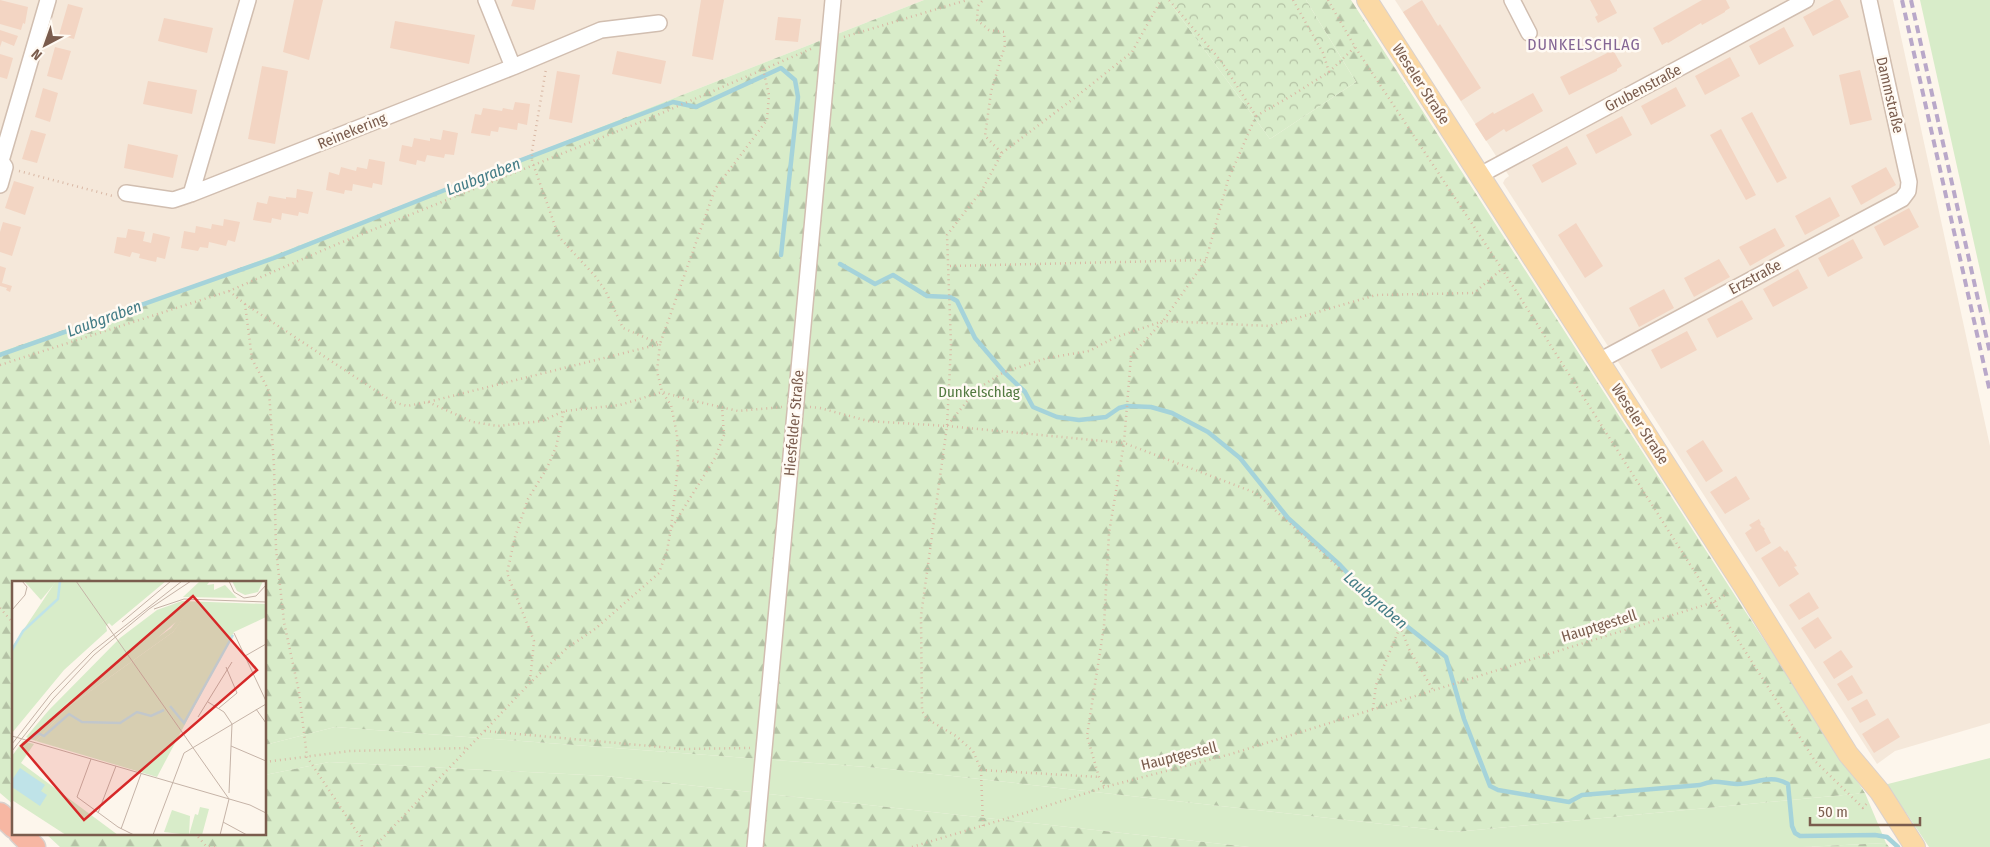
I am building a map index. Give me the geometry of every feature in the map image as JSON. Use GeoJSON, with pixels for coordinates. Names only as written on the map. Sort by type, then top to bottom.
{"type":"FeatureCollection","features":[{"type":"Feature","properties":{"kind":"highway"},"geometry":{"type":"LineString","coordinates":[[0,814],[12,825]]}},
{"type":"Feature","properties":{"kind":"highway"},"geometry":{"type":"LineString","coordinates":[[21,834],[34,847]]}},
{"type":"Feature","properties":{"kind":"main road","name":"Weseler Straße"},"geometry":{"type":"LineString","coordinates":[[1367,0],[1742,584],[1848,754],[1880,792],[1915,847]]}},
{"type":"Feature","properties":{"kind":"street"},"geometry":{"type":"LineString","coordinates":[[0,185],[2,163],[48,0]]}},
{"type":"Feature","properties":{"kind":"street"},"geometry":{"type":"LineString","coordinates":[[191,194],[248,0]]}},
{"type":"Feature","properties":{"kind":"street"},"geometry":{"type":"LineString","coordinates":[[486,0],[513,67]]}},
{"type":"Feature","properties":{"kind":"street","name":"Hiesfelder Straße"},"geometry":{"type":"LineString","coordinates":[[755,847],[833,0]]}},
{"type":"Feature","properties":{"kind":"street"},"geometry":{"type":"LineString","coordinates":[[1512,0],[1529,33]]}},
{"type":"Feature","properties":{"kind":"street","name":"Grubenstraße"},"geometry":{"type":"LineString","coordinates":[[1480,175],[1806,0]]}},
{"type":"Feature","properties":{"kind":"street","name":"Dammstraße"},"geometry":{"type":"LineString","coordinates":[[1869,0],[1907,171],[1908,191]]}},
{"type":"Feature","properties":{"kind":"street","name":"Reinekering"},"geometry":{"type":"LineString","coordinates":[[126,193],[173,200],[513,67],[601,30],[659,23]]}},
{"type":"Feature","properties":{"kind":"street","name":"Erzstraße"},"geometry":{"type":"LineString","coordinates":[[1599,361],[1902,199],[1908,191]]}},
{"type":"Feature","properties":{"kind":"path"},"geometry":{"type":"LineString","coordinates":[[0,365],[229,291],[335,245],[689,102],[828,42],[967,0]]}},
{"type":"Feature","properties":{"kind":"path"},"geometry":{"type":"LineString","coordinates":[[983,0],[978,6],[977,20],[989,30],[1004,32],[1005,46],[992,92],[985,136],[1002,153]]}},
{"type":"Feature","properties":{"kind":"path"},"geometry":{"type":"LineString","coordinates":[[983,826],[981,770],[973,750],[956,736],[928,719],[922,711],[921,616],[947,426],[951,344],[947,235],[982,190],[1002,153],[1132,52],[1161,0]]}},
{"type":"Feature","properties":{"kind":"path"},"geometry":{"type":"LineString","coordinates":[[1169,0],[1221,61],[1256,116]]}},
{"type":"Feature","properties":{"kind":"path"},"geometry":{"type":"LineString","coordinates":[[1293,0],[1323,54],[1329,72]]}},
{"type":"Feature","properties":{"kind":"path"},"geometry":{"type":"LineString","coordinates":[[1328,0],[1355,46],[1502,269],[1815,761],[1863,808]]}},
{"type":"Feature","properties":{"kind":"path"},"geometry":{"type":"LineString","coordinates":[[1105,787],[1099,777],[1087,736],[1104,626],[1109,532],[1124,443],[1131,356],[1163,321],[1206,260],[1228,180],[1256,116],[1329,72],[1355,46]]}},
{"type":"Feature","properties":{"kind":"path"},"geometry":{"type":"LineString","coordinates":[[549,52],[532,151],[532,161],[559,238],[595,276],[605,290],[623,328],[660,344]]}},
{"type":"Feature","properties":{"kind":"path"},"geometry":{"type":"LineString","coordinates":[[374,847],[530,683],[567,648],[595,629],[659,573],[667,551],[678,466],[677,435],[671,405],[662,392],[657,371],[660,344],[715,189],[767,120],[769,95],[763,69]]}},
{"type":"Feature","properties":{"kind":"path"},"geometry":{"type":"LineString","coordinates":[[2,163],[113,196],[126,193]]}},
{"type":"Feature","properties":{"kind":"path"},"geometry":{"type":"LineString","coordinates":[[949,266],[1206,260]]}},
{"type":"Feature","properties":{"kind":"path"},"geometry":{"type":"LineString","coordinates":[[947,426],[977,389],[1004,372],[1047,358],[1089,351],[1114,338],[1163,321],[1270,326],[1376,295],[1474,293],[1502,269]]}},
{"type":"Feature","properties":{"kind":"path"},"geometry":{"type":"LineString","coordinates":[[229,291],[245,304],[393,402],[408,406],[660,344]]}},
{"type":"Feature","properties":{"kind":"path"},"geometry":{"type":"LineString","coordinates":[[245,304],[252,359],[269,392],[274,466],[276,549],[284,622],[299,692],[307,757],[361,838],[362,847]]}},
{"type":"Feature","properties":{"kind":"path"},"geometry":{"type":"LineString","coordinates":[[428,402],[472,422],[498,426],[542,421],[564,411],[620,406],[662,392],[738,411],[795,406],[820,408],[868,421],[947,426],[1124,443],[1256,494],[1338,567],[1369,599],[1400,626],[1409,649],[1433,690]]}},
{"type":"Feature","properties":{"kind":"path"},"geometry":{"type":"LineString","coordinates":[[671,528],[715,458],[724,436],[722,407]]}},
{"type":"Feature","properties":{"kind":"path"},"geometry":{"type":"LineString","coordinates":[[530,683],[534,641],[507,573],[515,537],[528,499],[547,468],[556,448],[564,411]]}},
{"type":"Feature","properties":{"kind":"path","name":"Hauptgestell"},"geometry":{"type":"LineString","coordinates":[[912,847],[1105,787],[1231,754],[1714,602],[1742,584]]}},
{"type":"Feature","properties":{"kind":"path"},"geometry":{"type":"LineString","coordinates":[[0,608],[12,622]]}},
{"type":"Feature","properties":{"kind":"path"},"geometry":{"type":"LineString","coordinates":[[1373,709],[1376,685],[1400,626]]}},
{"type":"Feature","properties":{"kind":"path"},"geometry":{"type":"LineString","coordinates":[[485,731],[683,749],[764,748]]}},
{"type":"Feature","properties":{"kind":"path"},"geometry":{"type":"LineString","coordinates":[[266,762],[350,752],[469,748]]}},
{"type":"Feature","properties":{"kind":"path"},"geometry":{"type":"LineString","coordinates":[[981,770],[1099,777]]}},
{"type":"Feature","properties":{"kind":"path"},"geometry":{"type":"LineString","coordinates":[[196,834],[206,846],[215,847]]}},
{"type":"Feature","properties":{"kind":"shaded area"},"geometry":{"type":"Polygon","coordinates":[[[0,0],[924,0],[290,249],[0,352],[0,0]]]}},
{"type":"Feature","properties":{"kind":"shaded area"},"geometry":{"type":"Polygon","coordinates":[[[1395,0],[1893,0],[1990,446],[1990,723],[1895,751],[1877,764],[1503,183],[1509,176],[1395,0]]]}},
{"type":"Feature","properties":{"kind":"green space","name":"Dunkelschlag"},"geometry":{"type":"Polygon","coordinates":[[[924,0],[1168,0],[1270,139],[1356,82],[1306,0],[1351,0],[1743,608],[1865,793],[1455,832],[880,768],[335,727],[266,745],[266,581],[12,581],[12,803],[0,793],[0,352],[290,249],[924,0]]]}},
{"type":"Feature","properties":{"kind":"green space"},"geometry":{"type":"Polygon","coordinates":[[[1168,0],[1306,0],[1356,82],[1270,139],[1168,0]]]}},
{"type":"Feature","properties":{"kind":"green space"},"geometry":{"type":"Polygon","coordinates":[[[1920,0],[1990,0],[1990,315],[1920,0]]]}},
{"type":"Feature","properties":{"kind":"green space"},"geometry":{"type":"Polygon","coordinates":[[[335,727],[880,768],[1455,832],[1865,793],[1886,843],[1803,847],[1249,847],[606,776],[329,762],[266,775],[266,745],[335,727]]]}},
{"type":"Feature","properties":{"kind":"green space"},"geometry":{"type":"Polygon","coordinates":[[[1990,758],[1990,847],[1929,847],[1907,814],[1884,785],[1990,758]]]}},
{"type":"Feature","properties":{"kind":"green space"},"geometry":{"type":"Polygon","coordinates":[[[329,762],[606,776],[1249,847],[60,847],[46,834],[266,834],[266,775],[329,762]]]}},
{"type":"Feature","properties":{"kind":"green space"},"geometry":{"type":"Polygon","coordinates":[[[1886,843],[1889,847],[1803,847],[1886,843]]]}},
{"type":"Feature","properties":{"kind":"building"},"geometry":{"type":"Polygon","coordinates":[[[0,0],[28,7],[25,24],[23,23],[21,30],[0,24],[0,0]]]}},
{"type":"Feature","properties":{"kind":"building"},"geometry":{"type":"Polygon","coordinates":[[[294,0],[323,0],[309,60],[283,52],[294,0]]]}},
{"type":"Feature","properties":{"kind":"building"},"geometry":{"type":"Polygon","coordinates":[[[513,0],[536,0],[534,10],[511,6],[513,0]]]}},
{"type":"Feature","properties":{"kind":"building"},"geometry":{"type":"Polygon","coordinates":[[[701,0],[724,0],[713,60],[692,56],[701,0]]]}},
{"type":"Feature","properties":{"kind":"building"},"geometry":{"type":"Polygon","coordinates":[[[1422,0],[1438,26],[1440,24],[1481,88],[1461,101],[1403,12],[1422,0]]]}},
{"type":"Feature","properties":{"kind":"building"},"geometry":{"type":"Polygon","coordinates":[[[1590,0],[1610,0],[1617,13],[1598,23],[1595,17],[1598,15],[1590,0]]]}},
{"type":"Feature","properties":{"kind":"building"},"geometry":{"type":"Polygon","coordinates":[[[1702,0],[1726,0],[1730,8],[1702,25],[1701,23],[1662,45],[1653,28],[1702,0]]]}},
{"type":"Feature","properties":{"kind":"building"},"geometry":{"type":"Polygon","coordinates":[[[1834,0],[1840,0],[1849,17],[1813,36],[1803,17],[1834,0]]]}},
{"type":"Feature","properties":{"kind":"building"},"geometry":{"type":"Polygon","coordinates":[[[68,4],[83,8],[74,39],[59,35],[68,4]]]}},
{"type":"Feature","properties":{"kind":"building"},"geometry":{"type":"Polygon","coordinates":[[[778,17],[801,19],[798,42],[775,40],[778,17]]]}},
{"type":"Feature","properties":{"kind":"building"},"geometry":{"type":"Polygon","coordinates":[[[164,18],[213,28],[207,53],[158,41],[164,18]]]}},
{"type":"Feature","properties":{"kind":"building"},"geometry":{"type":"Polygon","coordinates":[[[395,21],[475,35],[469,64],[390,48],[395,21]]]}},
{"type":"Feature","properties":{"kind":"building"},"geometry":{"type":"Polygon","coordinates":[[[1784,27],[1794,46],[1759,65],[1749,46],[1784,27]]]}},
{"type":"Feature","properties":{"kind":"building"},"geometry":{"type":"Polygon","coordinates":[[[0,30],[18,36],[14,46],[2,41],[0,47],[0,30]]]}},
{"type":"Feature","properties":{"kind":"building"},"geometry":{"type":"Polygon","coordinates":[[[55,47],[71,51],[62,80],[47,76],[55,47]]]}},
{"type":"Feature","properties":{"kind":"building"},"geometry":{"type":"Polygon","coordinates":[[[1613,50],[1622,66],[1617,71],[1569,95],[1560,77],[1613,50]]]}},
{"type":"Feature","properties":{"kind":"building"},"geometry":{"type":"Polygon","coordinates":[[[617,51],[666,61],[661,84],[612,74],[617,51]]]}},
{"type":"Feature","properties":{"kind":"building"},"geometry":{"type":"Polygon","coordinates":[[[0,54],[13,58],[7,79],[0,77],[0,54]]]}},
{"type":"Feature","properties":{"kind":"building"},"geometry":{"type":"Polygon","coordinates":[[[1730,57],[1740,76],[1705,95],[1695,76],[1730,57]]]}},
{"type":"Feature","properties":{"kind":"building"},"geometry":{"type":"Polygon","coordinates":[[[262,66],[288,71],[275,144],[248,139],[262,66]]]}},
{"type":"Feature","properties":{"kind":"building"},"geometry":{"type":"Polygon","coordinates":[[[1860,70],[1872,120],[1850,125],[1839,75],[1860,70]]]}},
{"type":"Feature","properties":{"kind":"building"},"geometry":{"type":"Polygon","coordinates":[[[557,71],[580,75],[572,123],[549,119],[557,71]]]}},
{"type":"Feature","properties":{"kind":"building"},"geometry":{"type":"Polygon","coordinates":[[[148,81],[197,90],[192,114],[143,104],[148,81]]]}},
{"type":"Feature","properties":{"kind":"building"},"geometry":{"type":"Polygon","coordinates":[[[1676,87],[1686,106],[1651,125],[1641,106],[1676,87]]]}},
{"type":"Feature","properties":{"kind":"building"},"geometry":{"type":"Polygon","coordinates":[[[43,88],[58,93],[50,122],[35,117],[43,88]]]}},
{"type":"Feature","properties":{"kind":"building"},"geometry":{"type":"Polygon","coordinates":[[[1533,93],[1543,111],[1506,132],[1504,129],[1486,141],[1475,124],[1493,112],[1494,114],[1533,93]]]}},
{"type":"Feature","properties":{"kind":"building"},"geometry":{"type":"Polygon","coordinates":[[[515,102],[530,104],[527,125],[518,123],[517,130],[499,127],[498,132],[491,131],[490,136],[471,133],[475,114],[481,115],[483,108],[502,111],[503,108],[513,110],[515,102]]]}},
{"type":"Feature","properties":{"kind":"building"},"geometry":{"type":"Polygon","coordinates":[[[1752,112],[1787,178],[1777,183],[1741,118],[1752,112]]]}},
{"type":"Feature","properties":{"kind":"building"},"geometry":{"type":"Polygon","coordinates":[[[1622,116],[1632,135],[1596,154],[1586,135],[1622,116]]]}},
{"type":"Feature","properties":{"kind":"building"},"geometry":{"type":"Polygon","coordinates":[[[1721,129],[1756,195],[1746,200],[1710,135],[1721,129]]]}},
{"type":"Feature","properties":{"kind":"building"},"geometry":{"type":"Polygon","coordinates":[[[31,130],[46,134],[37,163],[22,159],[31,130]]]}},
{"type":"Feature","properties":{"kind":"building"},"geometry":{"type":"Polygon","coordinates":[[[443,130],[458,133],[454,155],[445,154],[444,158],[427,155],[425,162],[417,160],[416,165],[399,161],[402,145],[412,147],[414,138],[430,141],[430,138],[441,140],[443,130]]]}},
{"type":"Feature","properties":{"kind":"building"},"geometry":{"type":"Polygon","coordinates":[[[128,144],[178,155],[173,178],[124,168],[128,144]]]}},
{"type":"Feature","properties":{"kind":"building"},"geometry":{"type":"Polygon","coordinates":[[[1567,146],[1577,164],[1542,183],[1532,165],[1567,146]]]}},
{"type":"Feature","properties":{"kind":"building"},"geometry":{"type":"Polygon","coordinates":[[[369,159],[385,162],[382,185],[373,183],[372,188],[353,184],[352,191],[345,190],[344,194],[326,190],[329,172],[339,175],[341,167],[356,171],[357,167],[367,169],[369,159]]]}},
{"type":"Feature","properties":{"kind":"building"},"geometry":{"type":"Polygon","coordinates":[[[1886,167],[1896,185],[1861,205],[1851,186],[1886,167]]]}},
{"type":"Feature","properties":{"kind":"building"},"geometry":{"type":"Polygon","coordinates":[[[14,181],[34,187],[25,215],[5,208],[14,181]]]}},
{"type":"Feature","properties":{"kind":"building"},"geometry":{"type":"Polygon","coordinates":[[[297,189],[313,192],[308,214],[299,212],[298,216],[282,213],[281,220],[272,218],[271,223],[253,220],[257,202],[267,204],[269,196],[286,199],[286,197],[296,198],[297,189]]]}},
{"type":"Feature","properties":{"kind":"building"},"geometry":{"type":"Polygon","coordinates":[[[1830,197],[1840,216],[1805,235],[1795,216],[1830,197]]]}},
{"type":"Feature","properties":{"kind":"building"},"geometry":{"type":"Polygon","coordinates":[[[1909,208],[1919,227],[1884,246],[1874,227],[1909,208]]]}},
{"type":"Feature","properties":{"kind":"building"},"geometry":{"type":"Polygon","coordinates":[[[224,219],[240,222],[235,242],[228,240],[226,246],[209,242],[208,248],[200,247],[198,251],[181,248],[184,231],[195,233],[196,226],[211,229],[212,224],[223,226],[224,219]]]}},
{"type":"Feature","properties":{"kind":"building"},"geometry":{"type":"Polygon","coordinates":[[[3,222],[21,227],[12,256],[0,252],[0,232],[3,222]]]}},
{"type":"Feature","properties":{"kind":"building"},"geometry":{"type":"Polygon","coordinates":[[[1576,223],[1603,266],[1585,278],[1558,235],[1576,223]]]}},
{"type":"Feature","properties":{"kind":"building"},"geometry":{"type":"Polygon","coordinates":[[[1775,228],[1785,246],[1750,266],[1739,247],[1775,228]]]}},
{"type":"Feature","properties":{"kind":"building"},"geometry":{"type":"Polygon","coordinates":[[[128,229],[145,232],[143,241],[151,243],[153,233],[170,237],[165,259],[157,257],[156,262],[139,258],[140,254],[132,252],[130,257],[114,253],[117,237],[126,238],[128,229]]]}},
{"type":"Feature","properties":{"kind":"building"},"geometry":{"type":"Polygon","coordinates":[[[1853,239],[1863,258],[1828,277],[1818,258],[1853,239]]]}},
{"type":"Feature","properties":{"kind":"building"},"geometry":{"type":"Polygon","coordinates":[[[1719,259],[1730,277],[1694,297],[1684,278],[1719,259]]]}},
{"type":"Feature","properties":{"kind":"building"},"geometry":{"type":"Polygon","coordinates":[[[0,266],[6,268],[2,283],[12,286],[10,292],[6,290],[7,288],[0,286],[0,266]]]}},
{"type":"Feature","properties":{"kind":"building"},"geometry":{"type":"Polygon","coordinates":[[[1798,269],[1808,288],[1773,307],[1763,289],[1798,269]]]}},
{"type":"Feature","properties":{"kind":"building"},"geometry":{"type":"Polygon","coordinates":[[[1664,289],[1674,308],[1639,327],[1629,308],[1664,289]]]}},
{"type":"Feature","properties":{"kind":"building"},"geometry":{"type":"Polygon","coordinates":[[[1742,300],[1753,319],[1717,338],[1707,319],[1742,300]]]}},
{"type":"Feature","properties":{"kind":"building"},"geometry":{"type":"Polygon","coordinates":[[[1687,331],[1697,350],[1661,369],[1651,350],[1687,331]]]}},
{"type":"Feature","properties":{"kind":"building"},"geometry":{"type":"Polygon","coordinates":[[[1703,440],[1723,471],[1706,482],[1686,451],[1703,440]]]}},
{"type":"Feature","properties":{"kind":"building"},"geometry":{"type":"Polygon","coordinates":[[[1736,476],[1750,499],[1725,514],[1710,492],[1736,476]]]}},
{"type":"Feature","properties":{"kind":"building"},"geometry":{"type":"Polygon","coordinates":[[[1759,519],[1771,543],[1756,552],[1745,533],[1752,528],[1749,525],[1759,519]]]}},
{"type":"Feature","properties":{"kind":"building"},"geometry":{"type":"Polygon","coordinates":[[[1780,546],[1785,552],[1787,550],[1797,566],[1794,567],[1799,574],[1779,587],[1761,558],[1780,546]]]}},
{"type":"Feature","properties":{"kind":"building"},"geometry":{"type":"Polygon","coordinates":[[[1809,592],[1819,608],[1799,620],[1789,605],[1809,592]]]}},
{"type":"Feature","properties":{"kind":"building"},"geometry":{"type":"Polygon","coordinates":[[[1818,617],[1832,638],[1815,649],[1801,628],[1818,617]]]}},
{"type":"Feature","properties":{"kind":"building"},"geometry":{"type":"Polygon","coordinates":[[[1841,650],[1853,667],[1834,679],[1823,662],[1841,650]]]}},
{"type":"Feature","properties":{"kind":"building"},"geometry":{"type":"Polygon","coordinates":[[[1852,675],[1863,693],[1848,701],[1837,684],[1852,675]]]}},
{"type":"Feature","properties":{"kind":"building"},"geometry":{"type":"Polygon","coordinates":[[[1867,699],[1876,715],[1860,723],[1851,708],[1867,699]]]}},
{"type":"Feature","properties":{"kind":"building"},"geometry":{"type":"Polygon","coordinates":[[[1888,718],[1900,737],[1874,753],[1862,734],[1888,718]]]}},
{"type":"Feature","properties":{"kind":"waterway","name":"Laubgraben"},"geometry":{"type":"LineString","coordinates":[[0,355],[274,258],[673,102],[696,107],[781,68],[795,80],[798,97],[781,255]]}},
{"type":"Feature","properties":{"kind":"waterway","name":"Laubgraben"},"geometry":{"type":"LineString","coordinates":[[840,264],[875,284],[893,275],[927,296],[950,297],[957,301],[975,338],[1004,372],[1025,392],[1033,407],[1057,417],[1079,420],[1106,417],[1119,408],[1127,406],[1151,407],[1172,413],[1208,432],[1240,458],[1288,518],[1340,565],[1371,598],[1446,657],[1464,719],[1490,786],[1498,790],[1569,802],[1582,795],[1700,785],[1714,782],[1743,784],[1768,779],[1775,780],[1788,784],[1792,826],[1795,833],[1800,836],[1875,835],[1887,837],[1898,847]]}},
{"type":"Feature","properties":{"kind":"railway"},"geometry":{"type":"LineString","coordinates":[[1902,0],[1990,392]]}},
{"type":"Feature","properties":{"kind":"railway"},"geometry":{"type":"LineString","coordinates":[[1911,0],[1990,353]]}},
{"type":"Feature","properties":{"kind":"district","name":"DUNKELSCHLAG"},"geometry":{"type":"Point","coordinates":[1584,44]}}]}
